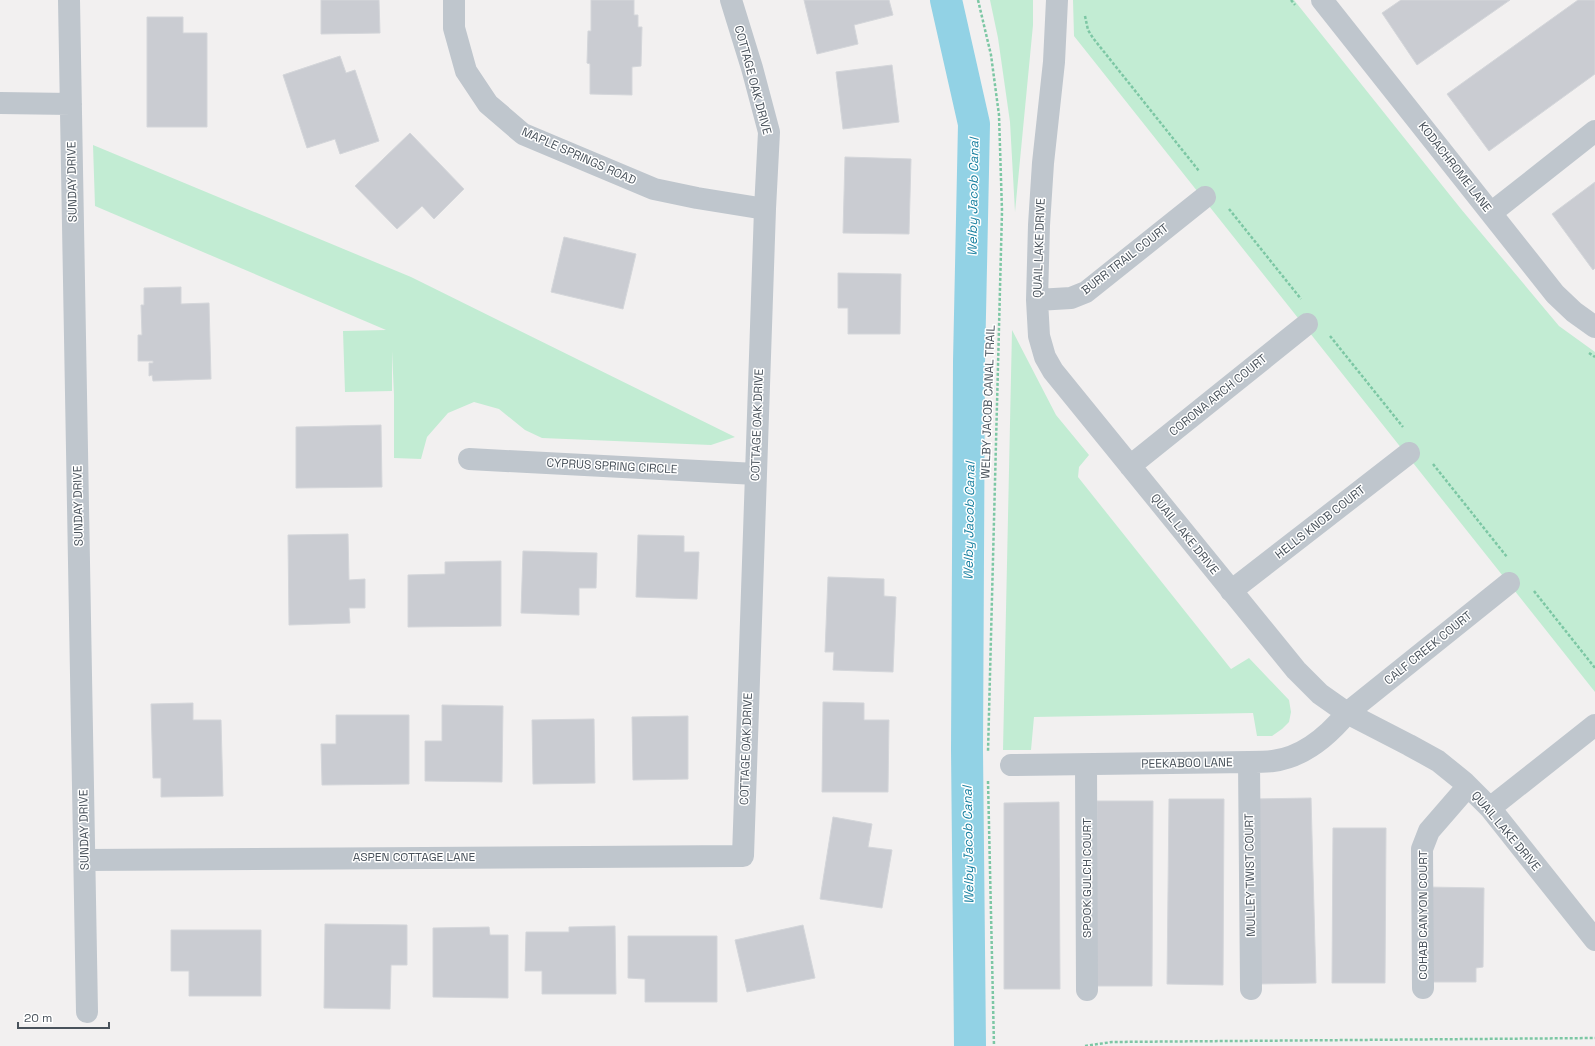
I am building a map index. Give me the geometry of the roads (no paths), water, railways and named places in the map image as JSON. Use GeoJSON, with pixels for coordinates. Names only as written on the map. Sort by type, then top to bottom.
{"type":"FeatureCollection","features":[{"type":"Feature","properties":{"kind":"street","name":"SUNDAY DRIVE"},"geometry":{"type":"LineString","coordinates":[[69,0],[87,1012]]}},
{"type":"Feature","properties":{"kind":"street","name":"MAPLE SPRINGS ROAD"},"geometry":{"type":"LineString","coordinates":[[454,0],[454,28],[466,70],[488,104],[523,134],[654,188],[697,198],[765,209]]}},
{"type":"Feature","properties":{"kind":"street","name":"COTTAGE OAK DRIVE"},"geometry":{"type":"LineString","coordinates":[[731,0],[752,68],[769,132],[765,209],[743,856]]}},
{"type":"Feature","properties":{"kind":"street","name":"QUAIL LAKE DRIVE"},"geometry":{"type":"LineString","coordinates":[[1057,0],[1054,62],[1040,210],[1037,300],[1038,336],[1045,357],[1062,384],[1296,670],[1320,694],[1347,713],[1409,745],[1438,762],[1468,786],[1490,808],[1594,937]]}},
{"type":"Feature","properties":{"kind":"street","name":"KODACHROME LANE"},"geometry":{"type":"LineString","coordinates":[[1332,4],[1491,213],[1555,294],[1574,312],[1595,327]]}},
{"type":"Feature","properties":{"kind":"street"},"geometry":{"type":"LineString","coordinates":[[0,103],[71,104]]}},
{"type":"Feature","properties":{"kind":"street"},"geometry":{"type":"LineString","coordinates":[[1491,213],[1595,131]]}},
{"type":"Feature","properties":{"kind":"street","name":"BURR TRAIL COURT"},"geometry":{"type":"LineString","coordinates":[[1037,300],[1071,298],[1086,292],[1205,196]]}},
{"type":"Feature","properties":{"kind":"street","name":"CORONA ARCH COURT"},"geometry":{"type":"LineString","coordinates":[[1130,466],[1307,324]]}},
{"type":"Feature","properties":{"kind":"street","name":"HELLS KNOB COURT"},"geometry":{"type":"LineString","coordinates":[[1232,591],[1409,452]]}},
{"type":"Feature","properties":{"kind":"street","name":"CYPRUS SPRING CIRCLE"},"geometry":{"type":"LineString","coordinates":[[469,459],[756,474]]}},
{"type":"Feature","properties":{"kind":"street","name":"CALF CREEK COURT"},"geometry":{"type":"LineString","coordinates":[[1347,713],[1509,583]]}},
{"type":"Feature","properties":{"kind":"street","name":"PEEKABOO LANE"},"geometry":{"type":"LineString","coordinates":[[1011,765],[1274,761],[1302,752],[1325,737],[1347,713]]}},
{"type":"Feature","properties":{"kind":"street"},"geometry":{"type":"LineString","coordinates":[[1490,808],[1595,725]]}},
{"type":"Feature","properties":{"kind":"street","name":"MULLEY TWIST COURT"},"geometry":{"type":"LineString","coordinates":[[1249,762],[1252,989]]}},
{"type":"Feature","properties":{"kind":"street","name":"SPOOK GULCH COURT"},"geometry":{"type":"LineString","coordinates":[[1086,765],[1087,990]]}},
{"type":"Feature","properties":{"kind":"street","name":"COHAB CANYON COURT"},"geometry":{"type":"LineString","coordinates":[[1424,988],[1422,849],[1429,830],[1468,786]]}},
{"type":"Feature","properties":{"kind":"street","name":"ASPEN COTTAGE LANE"},"geometry":{"type":"LineString","coordinates":[[85,860],[743,856]]}},
{"type":"Feature","properties":{"kind":"waterway","name":"Welby Jacob Canal"},"geometry":{"type":"LineString","coordinates":[[946,0],[974,124],[969,362],[967,750],[970,1046]]}}]}
